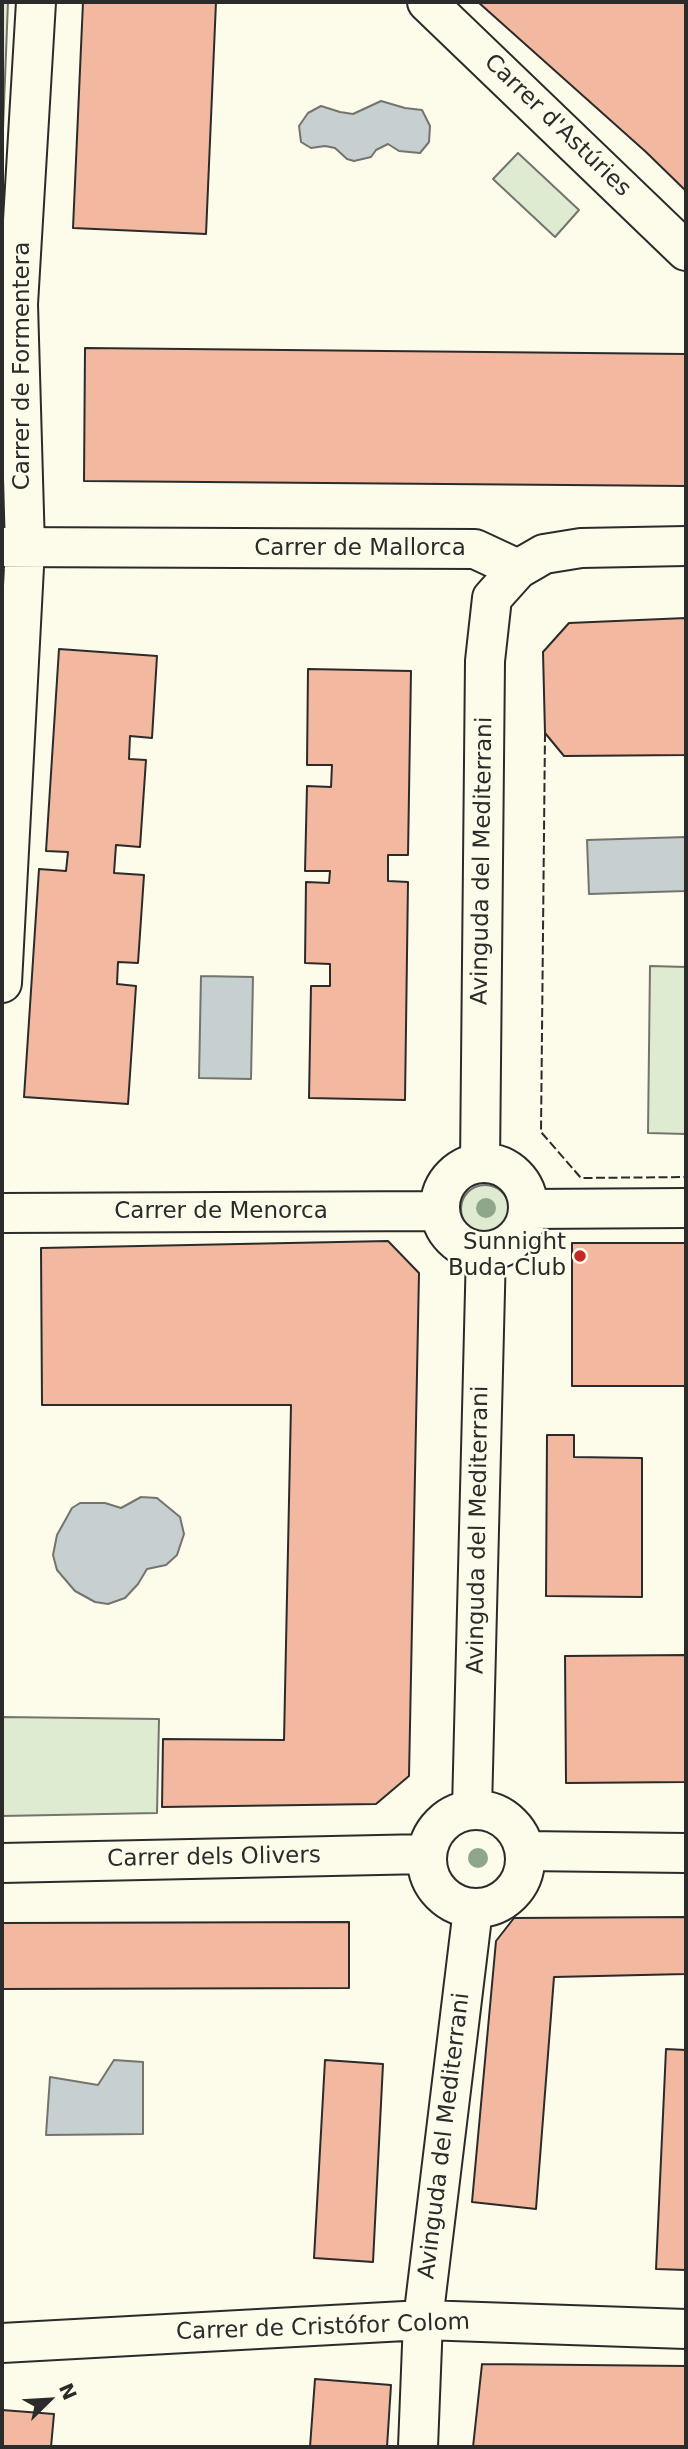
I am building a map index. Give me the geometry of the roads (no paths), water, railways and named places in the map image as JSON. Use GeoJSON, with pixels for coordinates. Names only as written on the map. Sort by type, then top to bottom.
{"type":"FeatureCollection","features":[{"type":"Feature","properties":{"kind":"street","name":"Carrer de Formentera"},"geometry":{"type":"LineString","coordinates":[[2,983],[18,304],[36,2]]}},
{"type":"Feature","properties":{"kind":"street","name":"Carrer d'Astúries"},"geometry":{"type":"LineString","coordinates":[[427,2],[686,251]]}},
{"type":"Feature","properties":{"kind":"street"},"geometry":{"type":"LineString","coordinates":[[2,505],[13,548]]}},
{"type":"Feature","properties":{"kind":"street"},"geometry":{"type":"LineString","coordinates":[[517,569],[544,554],[581,548],[686,546]]}},
{"type":"Feature","properties":{"kind":"street","name":"Carrer de Mallorca"},"geometry":{"type":"LineString","coordinates":[[13,548],[475,549],[517,569]]}},
{"type":"Feature","properties":{"kind":"street","name":"Avinguda del Mediterrani"},"geometry":{"type":"LineString","coordinates":[[480,1163],[485,661],[492,598],[517,569]]}},
{"type":"Feature","properties":{"kind":"street"},"geometry":{"type":"LineString","coordinates":[[480,1163],[495,1164],[509,1170],[523,1187],[528,1209],[520,1233],[499,1248],[486,1251],[469,1248],[455,1240],[445,1227],[440,1211],[446,1184],[466,1166],[480,1163]]}},
{"type":"Feature","properties":{"kind":"street"},"geometry":{"type":"LineString","coordinates":[[528,1209],[686,1208]]}},
{"type":"Feature","properties":{"kind":"street","name":"Carrer de Menorca"},"geometry":{"type":"LineString","coordinates":[[2,1213],[440,1211]]}},
{"type":"Feature","properties":{"kind":"street","name":"Avinguda del Mediterrani"},"geometry":{"type":"LineString","coordinates":[[472,1809],[486,1251]]}},
{"type":"Feature","properties":{"kind":"street"},"geometry":{"type":"LineString","coordinates":[[472,1809],[490,1811],[507,1820],[519,1833],[525,1851],[524,1873],[513,1893],[495,1906],[473,1909],[454,1904],[438,1891],[428,1873],[426,1854],[434,1832],[450,1816],[472,1809]]}},
{"type":"Feature","properties":{"kind":"street"},"geometry":{"type":"LineString","coordinates":[[525,1851],[686,1853]]}},
{"type":"Feature","properties":{"kind":"street","name":"Carrer dels Olivers"},"geometry":{"type":"LineString","coordinates":[[2,1863],[426,1854]]}},
{"type":"Feature","properties":{"kind":"street","name":"Avinguda del Mediterrani"},"geometry":{"type":"LineString","coordinates":[[418,2447],[422,2320],[473,1909]]}},
{"type":"Feature","properties":{"kind":"street","name":"Carrer de Cristófor Colom"},"geometry":{"type":"LineString","coordinates":[[2,2343],[422,2320],[686,2329]]}},
{"type":"Feature","properties":{"kind":"place","name":"Sunnight Buda Club"},"geometry":{"type":"Point","coordinates":[580,1256]}}]}
